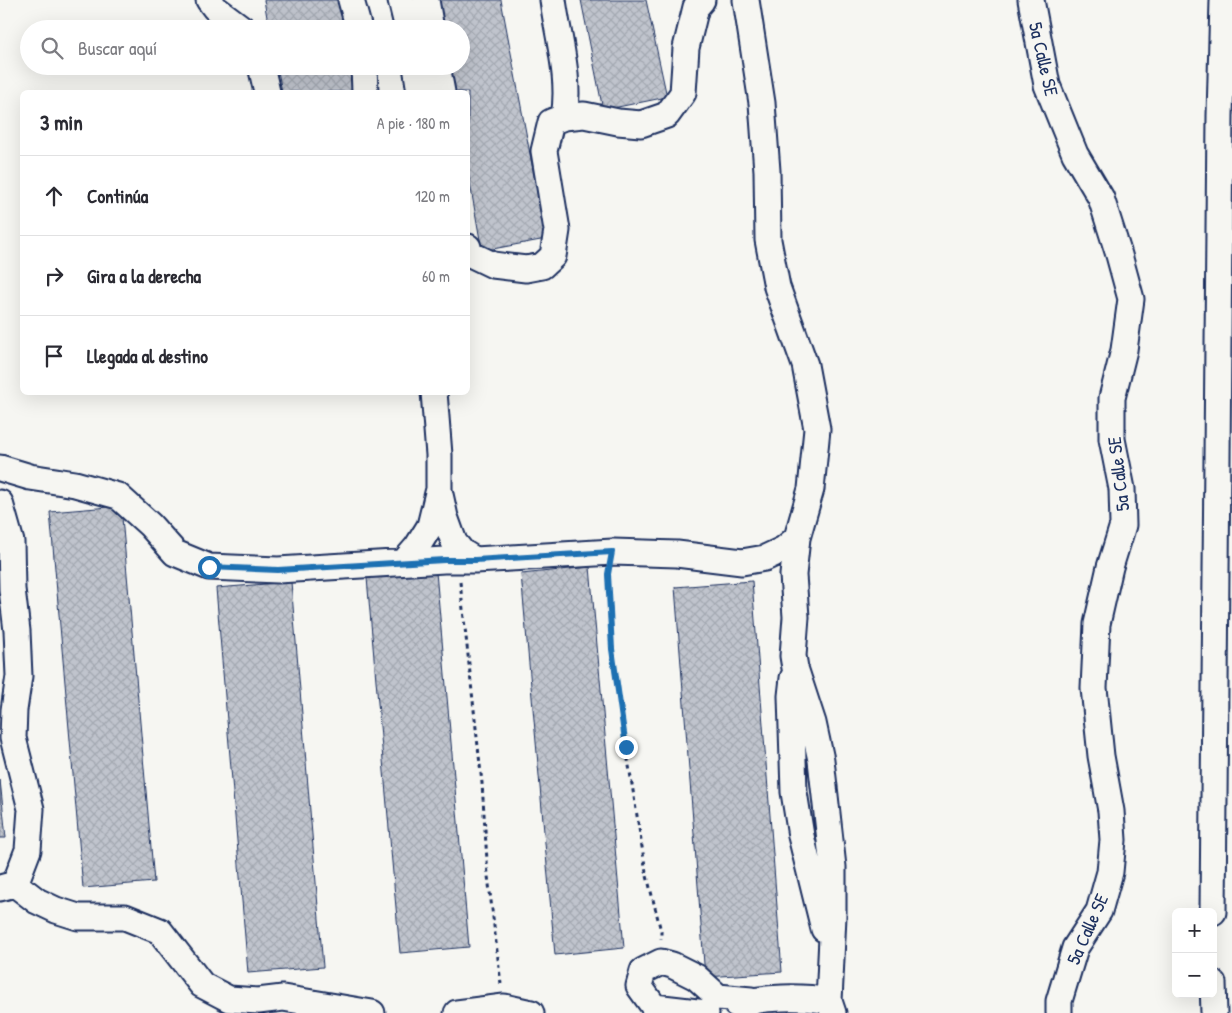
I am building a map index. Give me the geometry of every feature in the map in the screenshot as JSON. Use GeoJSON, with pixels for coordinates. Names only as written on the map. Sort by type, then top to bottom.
{"type":"FeatureCollection","features":[{"type":"Feature","properties":{"kind":"street"},"geometry":{"type":"LineString","coordinates":[[209,0],[215,8],[231,20]]}},
{"type":"Feature","properties":{"kind":"street"},"geometry":{"type":"LineString","coordinates":[[351,0],[357,20]]}},
{"type":"Feature","properties":{"kind":"street"},"geometry":{"type":"LineString","coordinates":[[400,0],[406,20]]}},
{"type":"Feature","properties":{"kind":"street"},"geometry":{"type":"LineString","coordinates":[[426,0],[429,20]]}},
{"type":"Feature","properties":{"kind":"street"},"geometry":{"type":"LineString","coordinates":[[553,0],[564,68],[566,109],[564,117]]}},
{"type":"Feature","properties":{"kind":"street"},"geometry":{"type":"LineString","coordinates":[[470,254],[493,265],[526,269],[542,266],[553,256],[556,230],[544,151],[551,122],[564,117],[584,115],[618,122],[641,124],[667,115],[683,93],[686,48],[696,7],[702,0]]}},
{"type":"Feature","properties":{"kind":"street"},"geometry":{"type":"LineString","coordinates":[[746,0],[762,103],[767,171],[768,240],[777,287],[805,365],[817,429],[811,489],[797,538],[793,575],[795,609],[793,656],[795,668],[813,723],[821,760],[833,867],[831,1007],[788,998],[751,1000],[718,996],[696,977],[672,965],[660,962],[643,971],[639,986],[654,1007],[704,1013],[751,1000]]}},
{"type":"Feature","properties":{"kind":"street","name":"5a Calle SE"},"geometry":{"type":"LineString","coordinates":[[1031,0],[1047,85],[1075,154],[1101,198],[1120,255],[1131,299],[1124,350],[1112,398],[1112,439],[1122,489],[1123,525],[1110,567],[1097,624],[1094,688],[1101,756],[1111,811],[1113,840],[1110,872],[1099,912],[1075,948],[1059,1001],[1059,1013]]}},
{"type":"Feature","properties":{"kind":"street"},"geometry":{"type":"LineString","coordinates":[[1213,908],[1222,884],[1226,116],[1223,0]]}},
{"type":"Feature","properties":{"kind":"street"},"geometry":{"type":"LineString","coordinates":[[262,75],[266,90]]}},
{"type":"Feature","properties":{"kind":"street"},"geometry":{"type":"LineString","coordinates":[[364,75],[365,90]]}},
{"type":"Feature","properties":{"kind":"street"},"geometry":{"type":"LineString","coordinates":[[417,75],[420,90]]}},
{"type":"Feature","properties":{"kind":"street"},"geometry":{"type":"LineString","coordinates":[[439,75],[442,90]]}},
{"type":"Feature","properties":{"kind":"street"},"geometry":{"type":"LineString","coordinates":[[434,395],[439,455],[439,490],[445,517],[454,542],[467,560]]}},
{"type":"Feature","properties":{"kind":"street"},"geometry":{"type":"LineString","coordinates":[[0,468],[30,477],[75,484],[118,496],[150,525],[175,552],[209,567],[278,570],[612,552],[678,554],[742,562],[766,558],[784,550],[797,538]]}},
{"type":"Feature","properties":{"kind":"street"},"geometry":{"type":"LineString","coordinates":[[404,562],[417,547],[430,526],[439,490]]}},
{"type":"Feature","properties":{"kind":"street"},"geometry":{"type":"LineString","coordinates":[[0,503],[11,542],[12,589],[18,631],[19,676],[14,710],[13,738],[30,808],[28,850],[7,886],[56,910],[78,917],[125,917],[160,931],[202,985],[229,999],[258,1001],[282,998],[372,1013]]}},
{"type":"Feature","properties":{"kind":"street"},"geometry":{"type":"LineString","coordinates":[[1214,998],[1214,1013]]}},
{"type":"Feature","properties":{"kind":"street"},"geometry":{"type":"LineString","coordinates":[[457,1013],[504,1007],[531,1013]]}},
{"type":"Feature","properties":{"kind":"path"},"geometry":{"type":"LineString","coordinates":[[612,552],[608,574],[612,649],[646,872],[661,931],[660,962]]}},
{"type":"Feature","properties":{"kind":"path"},"geometry":{"type":"LineString","coordinates":[[467,560],[488,876],[504,1007]]}},
{"type":"Feature","properties":{"kind":"building"},"geometry":{"type":"Polygon","coordinates":[[[264,0],[341,0],[344,20],[267,20],[264,0]]]}},
{"type":"Feature","properties":{"kind":"building"},"geometry":{"type":"Polygon","coordinates":[[[435,0],[501,0],[546,239],[482,251],[470,183],[470,90],[453,90],[450,75],[470,75],[470,20],[439,20],[435,0]]]}},
{"type":"Feature","properties":{"kind":"building"},"geometry":{"type":"Polygon","coordinates":[[[581,0],[646,0],[667,97],[603,110],[581,0]]]}},
{"type":"Feature","properties":{"kind":"building"},"geometry":{"type":"Polygon","coordinates":[[[279,75],[356,75],[359,90],[282,90],[279,75]]]}},
{"type":"Feature","properties":{"kind":"building"},"geometry":{"type":"Polygon","coordinates":[[[121,506],[154,882],[83,888],[50,512],[121,506]]]}},
{"type":"Feature","properties":{"kind":"building"},"geometry":{"type":"Polygon","coordinates":[[[590,567],[624,948],[555,955],[521,574],[590,567]]]}},
{"type":"Feature","properties":{"kind":"building"},"geometry":{"type":"Polygon","coordinates":[[[436,572],[469,947],[400,953],[367,578],[436,572]]]}},
{"type":"Feature","properties":{"kind":"building"},"geometry":{"type":"Polygon","coordinates":[[[752,581],[782,972],[705,977],[675,587],[752,581]]]}},
{"type":"Feature","properties":{"kind":"building"},"geometry":{"type":"Polygon","coordinates":[[[291,582],[323,967],[248,973],[216,588],[291,582]]]}},
{"type":"Feature","properties":{"kind":"building"},"geometry":{"type":"Polygon","coordinates":[[[0,780],[6,838],[0,838],[0,780]]]}},
{"type":"Feature","properties":{"kind":"route"},"geometry":{"type":"LineString","coordinates":[[209,567],[278,570],[334,568],[404,562],[612,552],[608,574],[612,649],[626,747]]}}]}
